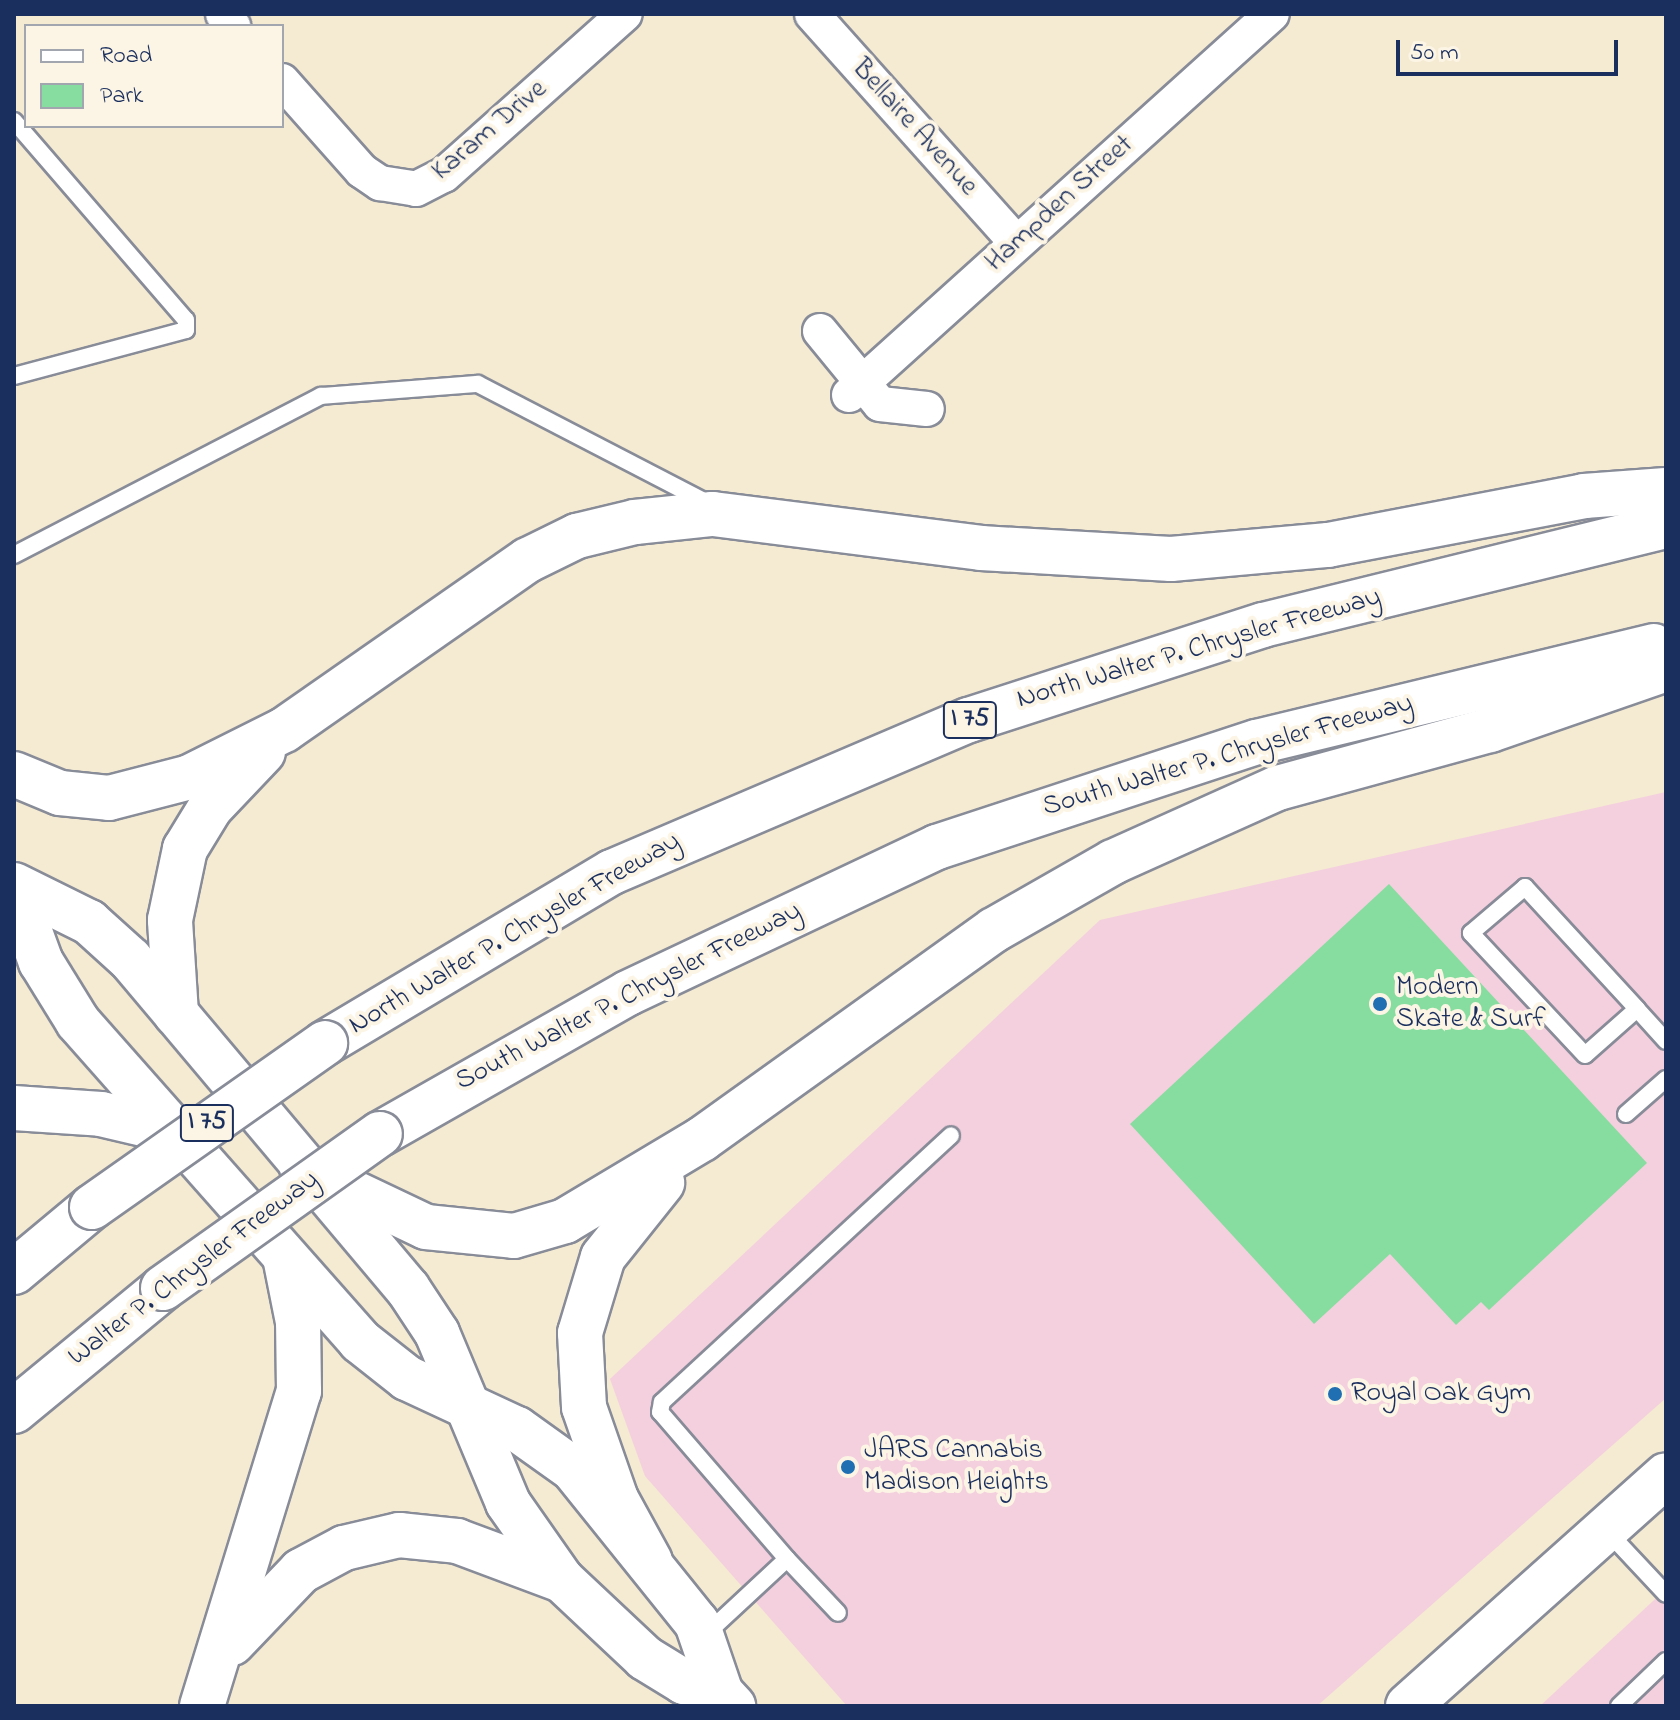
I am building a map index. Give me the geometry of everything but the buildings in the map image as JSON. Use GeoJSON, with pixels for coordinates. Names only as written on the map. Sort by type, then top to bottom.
{"type":"FeatureCollection","features":[{"type":"Feature","properties":{"kind":"main road"},"geometry":{"type":"LineString","coordinates":[[14,774],[60,793],[132,796],[284,730],[528,560],[577,536],[635,522],[733,516],[981,548],[1171,559],[1328,545],[1584,496],[1666,490]]}},
{"type":"Feature","properties":{"kind":"main road","name":"North Walter P. Chrysler Freeway"},"geometry":{"type":"LineString","coordinates":[[14,1272],[92,1207],[325,1043],[612,872],[954,726],[1263,625],[1666,526]]}},
{"type":"Feature","properties":{"kind":"main road","name":"South Walter P. Chrysler Freeway"},"geometry":{"type":"LineString","coordinates":[[380,1134],[641,986],[937,847],[1257,742],[1666,644]]}},
{"type":"Feature","properties":{"kind":"main road"},"geometry":{"type":"LineString","coordinates":[[302,1168],[426,1227],[514,1236],[595,1209],[702,1139],[994,930],[1113,862],[1278,788],[1490,730],[1666,669]]}},
{"type":"Feature","properties":{"kind":"main road"},"geometry":{"type":"LineString","coordinates":[[176,1014],[170,920],[185,849],[210,808],[284,730]]}},
{"type":"Feature","properties":{"kind":"main road"},"geometry":{"type":"LineString","coordinates":[[14,887],[89,922],[176,1014],[302,1168],[408,1289],[437,1333],[508,1503],[562,1580],[645,1658],[684,1682],[727,1700]]}},
{"type":"Feature","properties":{"kind":"main road"},"geometry":{"type":"LineString","coordinates":[[14,887],[56,991],[285,1257],[360,1341],[407,1378],[466,1408],[517,1429],[573,1469],[650,1561],[703,1637],[727,1700]]}},
{"type":"Feature","properties":{"kind":"main road"},"geometry":{"type":"LineString","coordinates":[[14,1108],[101,1114],[147,1125],[191,1147]]}},
{"type":"Feature","properties":{"kind":"main road","name":"Walter P. Chrysler Freeway"},"geometry":{"type":"LineString","coordinates":[[14,1411],[163,1288],[380,1134]]}},
{"type":"Feature","properties":{"kind":"main road"},"geometry":{"type":"LineString","coordinates":[[650,1561],[616,1499],[584,1407],[580,1333],[592,1283],[616,1235],[702,1139]]}},
{"type":"Feature","properties":{"kind":"main road"},"geometry":{"type":"LineString","coordinates":[[208,1691],[299,1391],[298,1322],[285,1257]]}},
{"type":"Feature","properties":{"kind":"main road"},"geometry":{"type":"LineString","coordinates":[[1408,1706],[1666,1475]]}},
{"type":"Feature","properties":{"kind":"main road"},"geometry":{"type":"LineString","coordinates":[[208,1691],[239,1634],[283,1586],[320,1559],[368,1541],[399,1535],[457,1541],[562,1580]]}},
{"type":"Feature","properties":{"kind":"street","name":"Karam Drive"},"geometry":{"type":"LineString","coordinates":[[284,83],[362,171],[380,183],[416,189],[444,175],[625,14]]}},
{"type":"Feature","properties":{"kind":"street","name":"Bellaire Avenue"},"geometry":{"type":"LineString","coordinates":[[812,14],[1017,243]]}},
{"type":"Feature","properties":{"kind":"street","name":"Hampden Street"},"geometry":{"type":"LineString","coordinates":[[856,388],[1272,14]]}},
{"type":"Feature","properties":{"kind":"street"},"geometry":{"type":"LineString","coordinates":[[820,331],[856,388],[880,404],[927,409]]}},
{"type":"Feature","properties":{"kind":"lane"},"geometry":{"type":"LineString","coordinates":[[14,121],[186,320],[186,330],[14,376]]}},
{"type":"Feature","properties":{"kind":"lane"},"geometry":{"type":"LineString","coordinates":[[14,555],[321,396],[478,384],[733,516]]}},
{"type":"Feature","properties":{"kind":"lane"},"geometry":{"type":"LineString","coordinates":[[1637,1009],[1585,1055],[1471,933],[1525,887],[1637,1009],[1666,1041]]}},
{"type":"Feature","properties":{"kind":"lane"},"geometry":{"type":"LineString","coordinates":[[1626,1114],[1666,1079]]}},
{"type":"Feature","properties":{"kind":"lane"},"geometry":{"type":"LineString","coordinates":[[838,1613],[660,1412],[662,1402],[951,1135]]}},
{"type":"Feature","properties":{"kind":"lane"},"geometry":{"type":"LineString","coordinates":[[1606,1529],[1666,1594]]}},
{"type":"Feature","properties":{"kind":"lane"},"geometry":{"type":"LineString","coordinates":[[703,1637],[787,1559]]}},
{"type":"Feature","properties":{"kind":"lane"},"geometry":{"type":"LineString","coordinates":[[1628,1703],[1666,1661]]}},
{"type":"Feature","properties":{"kind":"shaded area"},"geometry":{"type":"Polygon","coordinates":[[[1666,792],[1666,1398],[1317,1706],[847,1706],[645,1476],[610,1379],[1100,920],[1666,792]]]}},
{"type":"Feature","properties":{"kind":"shaded area"},"geometry":{"type":"Polygon","coordinates":[[[1666,1589],[1666,1706],[1540,1706],[1666,1589]]]}},
{"type":"Feature","properties":{"kind":"green space","name":"Modern Skate & Surf"},"geometry":{"type":"Polygon","coordinates":[[[1389,884],[1647,1163],[1489,1310],[1481,1302],[1456,1325],[1390,1254],[1314,1324],[1130,1124],[1389,884]]]}},
{"type":"Feature","properties":{"kind":"place","name":"Modern Skate & Surf"},"geometry":{"type":"Point","coordinates":[1380,1004]}},
{"type":"Feature","properties":{"kind":"place","name":"Royal Oak Gym"},"geometry":{"type":"Point","coordinates":[1335,1394]}},
{"type":"Feature","properties":{"kind":"place","name":"JARS Cannabis Madison Heights"},"geometry":{"type":"Point","coordinates":[848,1467]}}]}
